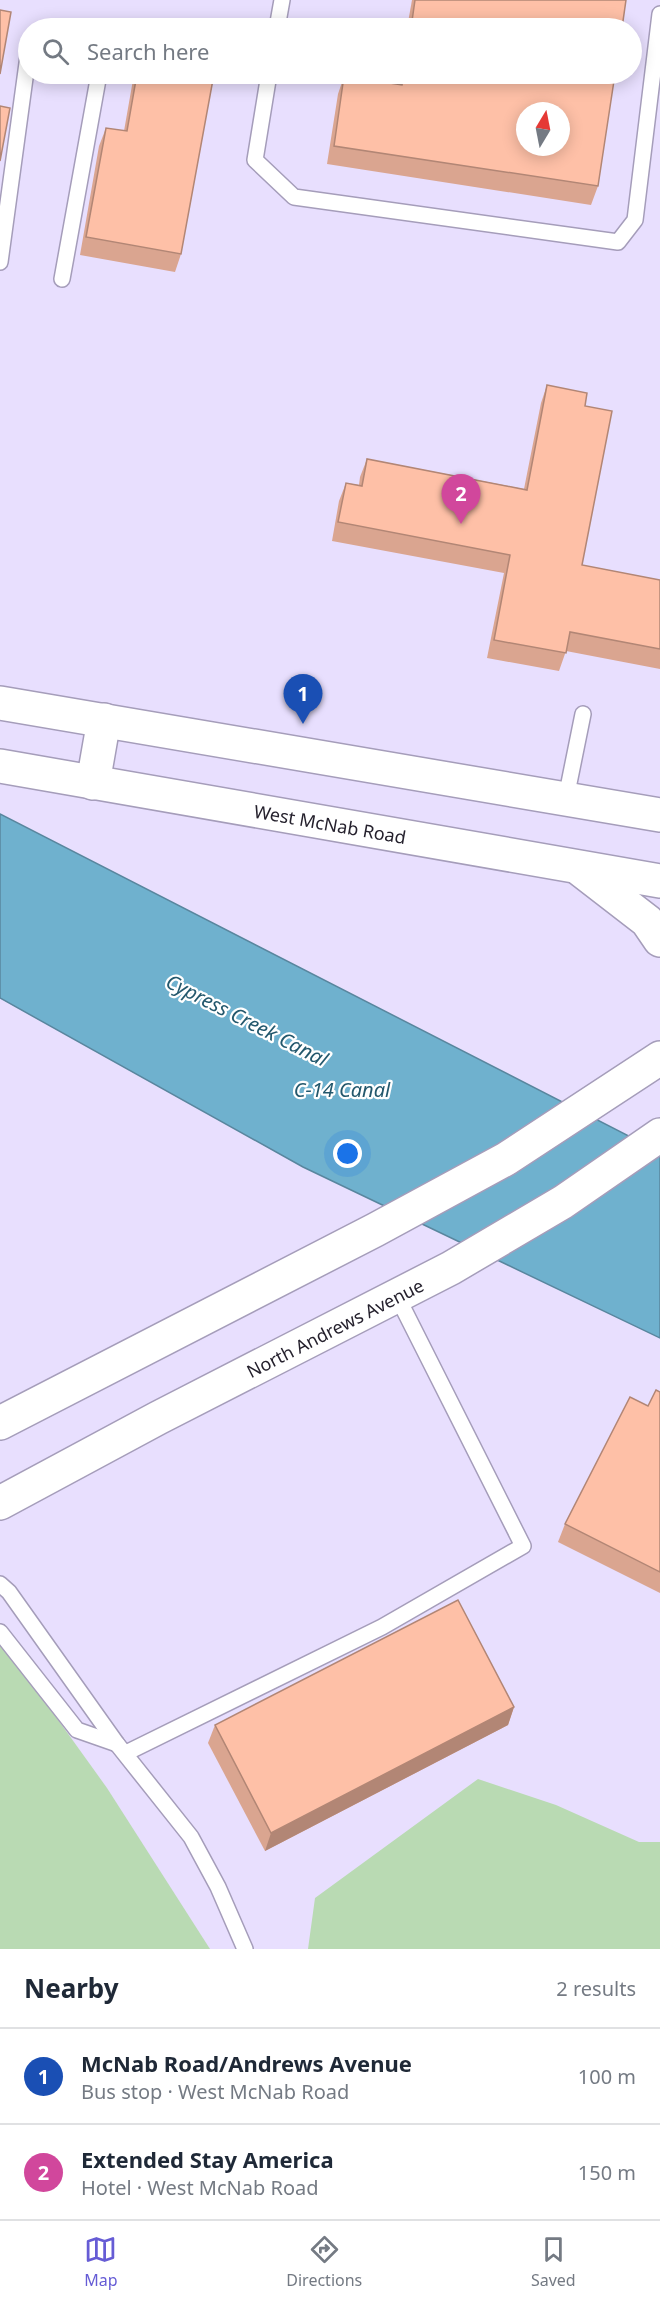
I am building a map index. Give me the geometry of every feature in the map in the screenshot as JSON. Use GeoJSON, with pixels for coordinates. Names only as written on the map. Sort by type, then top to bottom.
{"type":"FeatureCollection","features":[{"type":"Feature","properties":{"kind":"main road"},"geometry":{"type":"LineString","coordinates":[[0,703],[660,815]]}},
{"type":"Feature","properties":{"kind":"main road"},"geometry":{"type":"LineString","coordinates":[[93,783],[104,720]]}},
{"type":"Feature","properties":{"kind":"main road","name":"West McNab Road"},"geometry":{"type":"LineString","coordinates":[[0,766],[660,881]]}},
{"type":"Feature","properties":{"kind":"main road"},"geometry":{"type":"LineString","coordinates":[[577,867],[647,921],[660,940]]}},
{"type":"Feature","properties":{"kind":"main road"},"geometry":{"type":"LineString","coordinates":[[0,1422],[375,1230],[506,1159],[603,1098],[659,1055]]}},
{"type":"Feature","properties":{"kind":"main road","name":"North Andrews Avenue"},"geometry":{"type":"LineString","coordinates":[[0,1503],[451,1268],[563,1202],[660,1135]]}},
{"type":"Feature","properties":{"kind":"lane"},"geometry":{"type":"LineString","coordinates":[[279,18],[282,0]]}},
{"type":"Feature","properties":{"kind":"lane"},"geometry":{"type":"LineString","coordinates":[[267,84],[255,160],[294,197],[618,242],[635,220],[660,14]]}},
{"type":"Feature","properties":{"kind":"lane"},"geometry":{"type":"LineString","coordinates":[[0,262],[24,84]]}},
{"type":"Feature","properties":{"kind":"lane"},"geometry":{"type":"LineString","coordinates":[[62,279],[97,84]]}},
{"type":"Feature","properties":{"kind":"lane"},"geometry":{"type":"LineString","coordinates":[[566,798],[583,714]]}},
{"type":"Feature","properties":{"kind":"lane"},"geometry":{"type":"LineString","coordinates":[[0,1632],[77,1730],[122,1748],[382,1627],[523,1546],[397,1296]]}},
{"type":"Feature","properties":{"kind":"lane"},"geometry":{"type":"LineString","coordinates":[[0,1584],[9,1592],[122,1748],[191,1837],[218,1887],[245,1949]]}},
{"type":"Feature","properties":{"kind":"green space"},"geometry":{"type":"Polygon","coordinates":[[[0,1639],[107,1788],[210,1949],[0,1949],[0,1639]]]}},
{"type":"Feature","properties":{"kind":"green space"},"geometry":{"type":"Polygon","coordinates":[[[478,1779],[556,1805],[639,1842],[660,1842],[660,1949],[308,1949],[315,1898],[478,1779]]]}},
{"type":"Feature","properties":{"kind":"water","name":"C-14 Canal"},"geometry":{"type":"Polygon","coordinates":[[[0,814],[660,1152],[660,1338],[303,1167],[0,998],[0,814]]]}},
{"type":"Feature","properties":{"kind":"building"},"geometry":{"type":"Polygon","coordinates":[[[415,0],[626,0],[623,18],[412,18],[415,0]]]}},
{"type":"Feature","properties":{"kind":"building"},"geometry":{"type":"Polygon","coordinates":[[[0,10],[11,12],[0,74],[0,10]]]}},
{"type":"Feature","properties":{"kind":"building"},"geometry":{"type":"Polygon","coordinates":[[[135,84],[212,84],[181,254],[86,237],[106,128],[127,131],[135,84]]]}},
{"type":"Feature","properties":{"kind":"building"},"geometry":{"type":"Polygon","coordinates":[[[343,84],[613,84],[598,186],[334,146],[343,84]]]}},
{"type":"Feature","properties":{"kind":"building"},"geometry":{"type":"Polygon","coordinates":[[[0,106],[10,108],[0,161],[0,106]]]}},
{"type":"Feature","properties":{"kind":"building"},"geometry":{"type":"Polygon","coordinates":[[[547,385],[587,393],[585,406],[612,411],[582,565],[660,580],[660,649],[570,632],[566,653],[494,640],[510,555],[338,522],[346,483],[362,486],[367,459],[527,490],[547,385]]]}},
{"type":"Feature","properties":{"kind":"building"},"geometry":{"type":"Polygon","coordinates":[[[656,1390],[660,1392],[660,1572],[565,1524],[630,1397],[648,1406],[656,1390]]]}},
{"type":"Feature","properties":{"kind":"building"},"geometry":{"type":"Polygon","coordinates":[[[458,1600],[514,1707],[271,1833],[215,1725],[458,1600]]]}},
{"type":"Feature","properties":{"kind":"place","name":"Extended Stay America"},"geometry":{"type":"Point","coordinates":[461,524]}},
{"type":"Feature","properties":{"kind":"place","name":"McNab Road/Andrews Avenue"},"geometry":{"type":"Point","coordinates":[303,724]}},
{"type":"Feature","properties":{"kind":"water label","name":"Cypress Creek Canal"},"geometry":{"type":"Point","coordinates":[247,1020]}}]}
